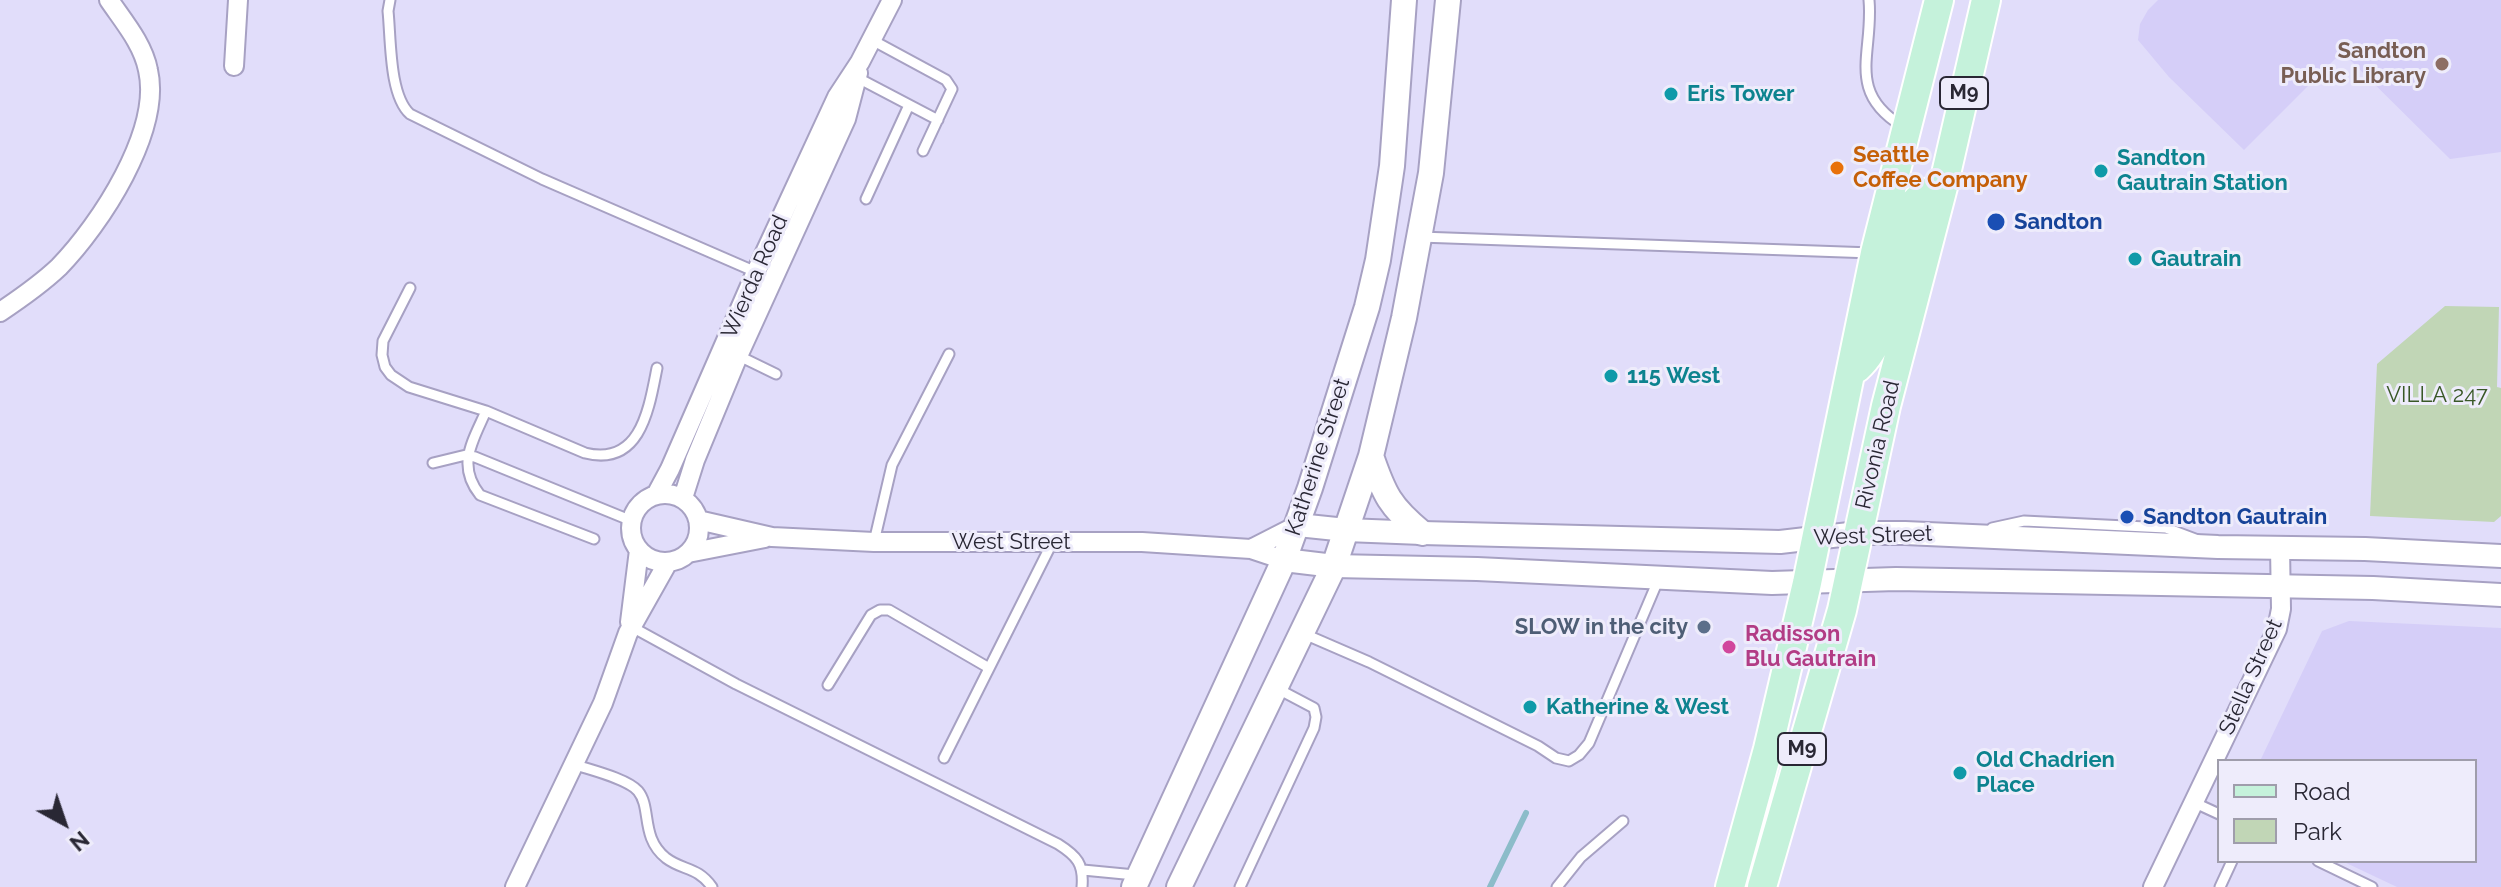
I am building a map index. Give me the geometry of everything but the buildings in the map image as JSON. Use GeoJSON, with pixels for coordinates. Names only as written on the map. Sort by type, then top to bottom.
{"type":"FeatureCollection","features":[{"type":"Feature","properties":{"kind":"main road","name":"Katherine Street"},"geometry":{"type":"LineString","coordinates":[[1145,883],[1298,525],[1367,307],[1378,260],[1392,166],[1404,0]]}},
{"type":"Feature","properties":{"kind":"main road","name":"Rivonia Road"},"geometry":{"type":"LineString","coordinates":[[1762,887],[1842,610],[1886,406],[1943,187],[1986,0]]}},
{"type":"Feature","properties":{"kind":"main road","name":"Katherine Street"},"geometry":{"type":"LineString","coordinates":[[1179,887],[1334,566],[1371,456],[1420,237],[1431,173],[1451,4]]}},
{"type":"Feature","properties":{"kind":"main road","name":"Rivonia Road"},"geometry":{"type":"LineString","coordinates":[[1730,887],[1768,749],[1807,583],[1875,253],[1937,4]]}},
{"type":"Feature","properties":{"kind":"main road"},"geometry":{"type":"LineString","coordinates":[[1850,374],[1868,359],[1878,339],[1903,232],[1913,206],[1925,193],[1943,187]]}},
{"type":"Feature","properties":{"kind":"main road"},"geometry":{"type":"LineString","coordinates":[[1371,456],[1388,501],[1422,533]]}},
{"type":"Feature","properties":{"kind":"main road"},"geometry":{"type":"LineString","coordinates":[[1145,883],[1311,593],[1334,566]]}},
{"type":"Feature","properties":{"kind":"street"},"geometry":{"type":"LineString","coordinates":[[0,312],[28,294],[57,268],[101,217],[121,180],[146,121],[150,101],[148,68],[142,50],[109,0]]}},
{"type":"Feature","properties":{"kind":"street"},"geometry":{"type":"LineString","coordinates":[[234,66],[238,0]]}},
{"type":"Feature","properties":{"kind":"street","name":"Wierda Road"},"geometry":{"type":"LineString","coordinates":[[683,498],[756,272],[850,109],[856,71],[892,0]]}},
{"type":"Feature","properties":{"kind":"street","name":"Wierda Road"},"geometry":{"type":"LineString","coordinates":[[656,495],[730,352],[774,280],[805,185]]}},
{"type":"Feature","properties":{"kind":"street"},"geometry":{"type":"LineString","coordinates":[[756,272],[774,280]]}},
{"type":"Feature","properties":{"kind":"street"},"geometry":{"type":"LineString","coordinates":[[656,495],[683,498],[695,511],[698,520],[697,541],[688,553],[668,562],[658,561],[639,550],[634,541],[632,521],[636,509],[656,495]]}},
{"type":"Feature","properties":{"kind":"street","name":"West Street"},"geometry":{"type":"LineString","coordinates":[[698,520],[772,537],[874,542],[1142,542],[1251,549],[1284,560],[1334,566],[1807,583],[1896,579],[2360,588],[2501,595]]}},
{"type":"Feature","properties":{"kind":"street"},"geometry":{"type":"LineString","coordinates":[[1251,549],[1298,525]]}},
{"type":"Feature","properties":{"kind":"street","name":"West Street"},"geometry":{"type":"LineString","coordinates":[[1298,525],[1422,533],[1780,542],[1858,533],[1966,535],[2501,556]]}},
{"type":"Feature","properties":{"kind":"street","name":"West Street"},"geometry":{"type":"LineString","coordinates":[[688,553],[772,537]]}},
{"type":"Feature","properties":{"kind":"street","name":"Stella Street"},"geometry":{"type":"LineString","coordinates":[[2153,887],[2277,629],[2281,609],[2280,547]]}},
{"type":"Feature","properties":{"kind":"street"},"geometry":{"type":"LineString","coordinates":[[630,630],[639,550]]}},
{"type":"Feature","properties":{"kind":"street"},"geometry":{"type":"LineString","coordinates":[[515,887],[576,765],[630,630],[668,562]]}},
{"type":"Feature","properties":{"kind":"lane"},"geometry":{"type":"LineString","coordinates":[[390,0],[388,11],[396,86],[410,114],[512,166],[756,272]]}},
{"type":"Feature","properties":{"kind":"lane"},"geometry":{"type":"LineString","coordinates":[[1869,0],[1864,66],[1869,92],[1879,108],[1905,128]]}},
{"type":"Feature","properties":{"kind":"lane"},"geometry":{"type":"LineString","coordinates":[[872,40],[951,85],[952,93],[923,151]]}},
{"type":"Feature","properties":{"kind":"lane"},"geometry":{"type":"LineString","coordinates":[[856,71],[938,120]]}},
{"type":"Feature","properties":{"kind":"lane"},"geometry":{"type":"LineString","coordinates":[[866,199],[909,105]]}},
{"type":"Feature","properties":{"kind":"lane"},"geometry":{"type":"LineString","coordinates":[[1420,237],[1875,253]]}},
{"type":"Feature","properties":{"kind":"lane"},"geometry":{"type":"LineString","coordinates":[[410,288],[383,341],[382,355],[391,375],[409,387],[486,411],[585,453],[600,457],[612,454],[634,439],[646,421],[657,368]]}},
{"type":"Feature","properties":{"kind":"lane"},"geometry":{"type":"LineString","coordinates":[[730,352],[776,374]]}},
{"type":"Feature","properties":{"kind":"lane"},"geometry":{"type":"LineString","coordinates":[[874,542],[892,465],[949,354]]}},
{"type":"Feature","properties":{"kind":"lane"},"geometry":{"type":"LineString","coordinates":[[486,411],[466,455],[472,485],[480,495],[594,539]]}},
{"type":"Feature","properties":{"kind":"lane"},"geometry":{"type":"LineString","coordinates":[[433,463],[466,455],[632,521]]}},
{"type":"Feature","properties":{"kind":"lane"},"geometry":{"type":"LineString","coordinates":[[944,758],[1053,541]]}},
{"type":"Feature","properties":{"kind":"lane"},"geometry":{"type":"LineString","coordinates":[[1302,633],[1369,662],[1538,746],[1556,758],[1569,761],[1589,743],[1659,578]]}},
{"type":"Feature","properties":{"kind":"lane"},"geometry":{"type":"LineString","coordinates":[[828,685],[871,615],[880,610],[889,610],[989,668]]}},
{"type":"Feature","properties":{"kind":"lane"},"geometry":{"type":"LineString","coordinates":[[630,630],[1058,844],[1079,861],[1083,870],[1082,887]]}},
{"type":"Feature","properties":{"kind":"lane"},"geometry":{"type":"LineString","coordinates":[[1240,887],[1314,728],[1316,717],[1314,708],[1275,688]]}},
{"type":"Feature","properties":{"kind":"lane"},"geometry":{"type":"LineString","coordinates":[[576,765],[630,784],[641,797],[648,831],[657,848],[667,859],[698,872],[712,887]]}},
{"type":"Feature","properties":{"kind":"lane"},"geometry":{"type":"LineString","coordinates":[[2193,802],[2217,813]]}},
{"type":"Feature","properties":{"kind":"lane"},"geometry":{"type":"LineString","coordinates":[[1557,887],[1581,857],[1623,821]]}},
{"type":"Feature","properties":{"kind":"lane"},"geometry":{"type":"LineString","coordinates":[[2220,887],[2231,863]]}},
{"type":"Feature","properties":{"kind":"lane"},"geometry":{"type":"LineString","coordinates":[[2322,863],[2372,887]]}},
{"type":"Feature","properties":{"kind":"lane"},"geometry":{"type":"LineString","coordinates":[[1083,870],[1145,883]]}},
{"type":"Feature","properties":{"kind":"shaded area"},"geometry":{"type":"Polygon","coordinates":[[[2158,0],[2501,0],[2501,152],[2450,159],[2342,52],[2244,150],[2169,77],[2138,40],[2140,24],[2158,0]]]}},
{"type":"Feature","properties":{"kind":"shaded area"},"geometry":{"type":"Polygon","coordinates":[[[2349,621],[2501,628],[2501,887],[2397,887],[2346,863],[2477,863],[2477,759],[2261,759],[2322,631],[2349,621]]]}},
{"type":"Feature","properties":{"kind":"green space","name":"VILLA 247"},"geometry":{"type":"Polygon","coordinates":[[[2445,306],[2499,307],[2497,387],[2501,388],[2501,516],[2494,522],[2370,516],[2377,364],[2445,306]]]}},
{"type":"Feature","properties":{"kind":"waterway"},"geometry":{"type":"LineString","coordinates":[[1490,887],[1526,813]]}},
{"type":"Feature","properties":{"kind":"place","name":"Sandton Public Library"},"geometry":{"type":"Point","coordinates":[2442,64]}},
{"type":"Feature","properties":{"kind":"place","name":"Eris Tower"},"geometry":{"type":"Point","coordinates":[1671,94]}},
{"type":"Feature","properties":{"kind":"place","name":"Seattle Coffee Company"},"geometry":{"type":"Point","coordinates":[1837,168]}},
{"type":"Feature","properties":{"kind":"place","name":"Sandton Gautrain Station"},"geometry":{"type":"Point","coordinates":[2101,171]}},
{"type":"Feature","properties":{"kind":"place","name":"Sandton"},"geometry":{"type":"Point","coordinates":[1996,222]}},
{"type":"Feature","properties":{"kind":"place","name":"Gautrain"},"geometry":{"type":"Point","coordinates":[2135,259]}},
{"type":"Feature","properties":{"kind":"place","name":"115 West"},"geometry":{"type":"Point","coordinates":[1611,376]}},
{"type":"Feature","properties":{"kind":"place","name":"Sandton Gautrain"},"geometry":{"type":"Point","coordinates":[2127,517]}},
{"type":"Feature","properties":{"kind":"place","name":"SLOW in the city"},"geometry":{"type":"Point","coordinates":[1704,627]}},
{"type":"Feature","properties":{"kind":"place","name":"Radisson Blu Gautrain"},"geometry":{"type":"Point","coordinates":[1729,647]}},
{"type":"Feature","properties":{"kind":"place","name":"Katherine & West"},"geometry":{"type":"Point","coordinates":[1530,707]}},
{"type":"Feature","properties":{"kind":"place","name":"Old Chadrien Place"},"geometry":{"type":"Point","coordinates":[1960,773]}}]}
